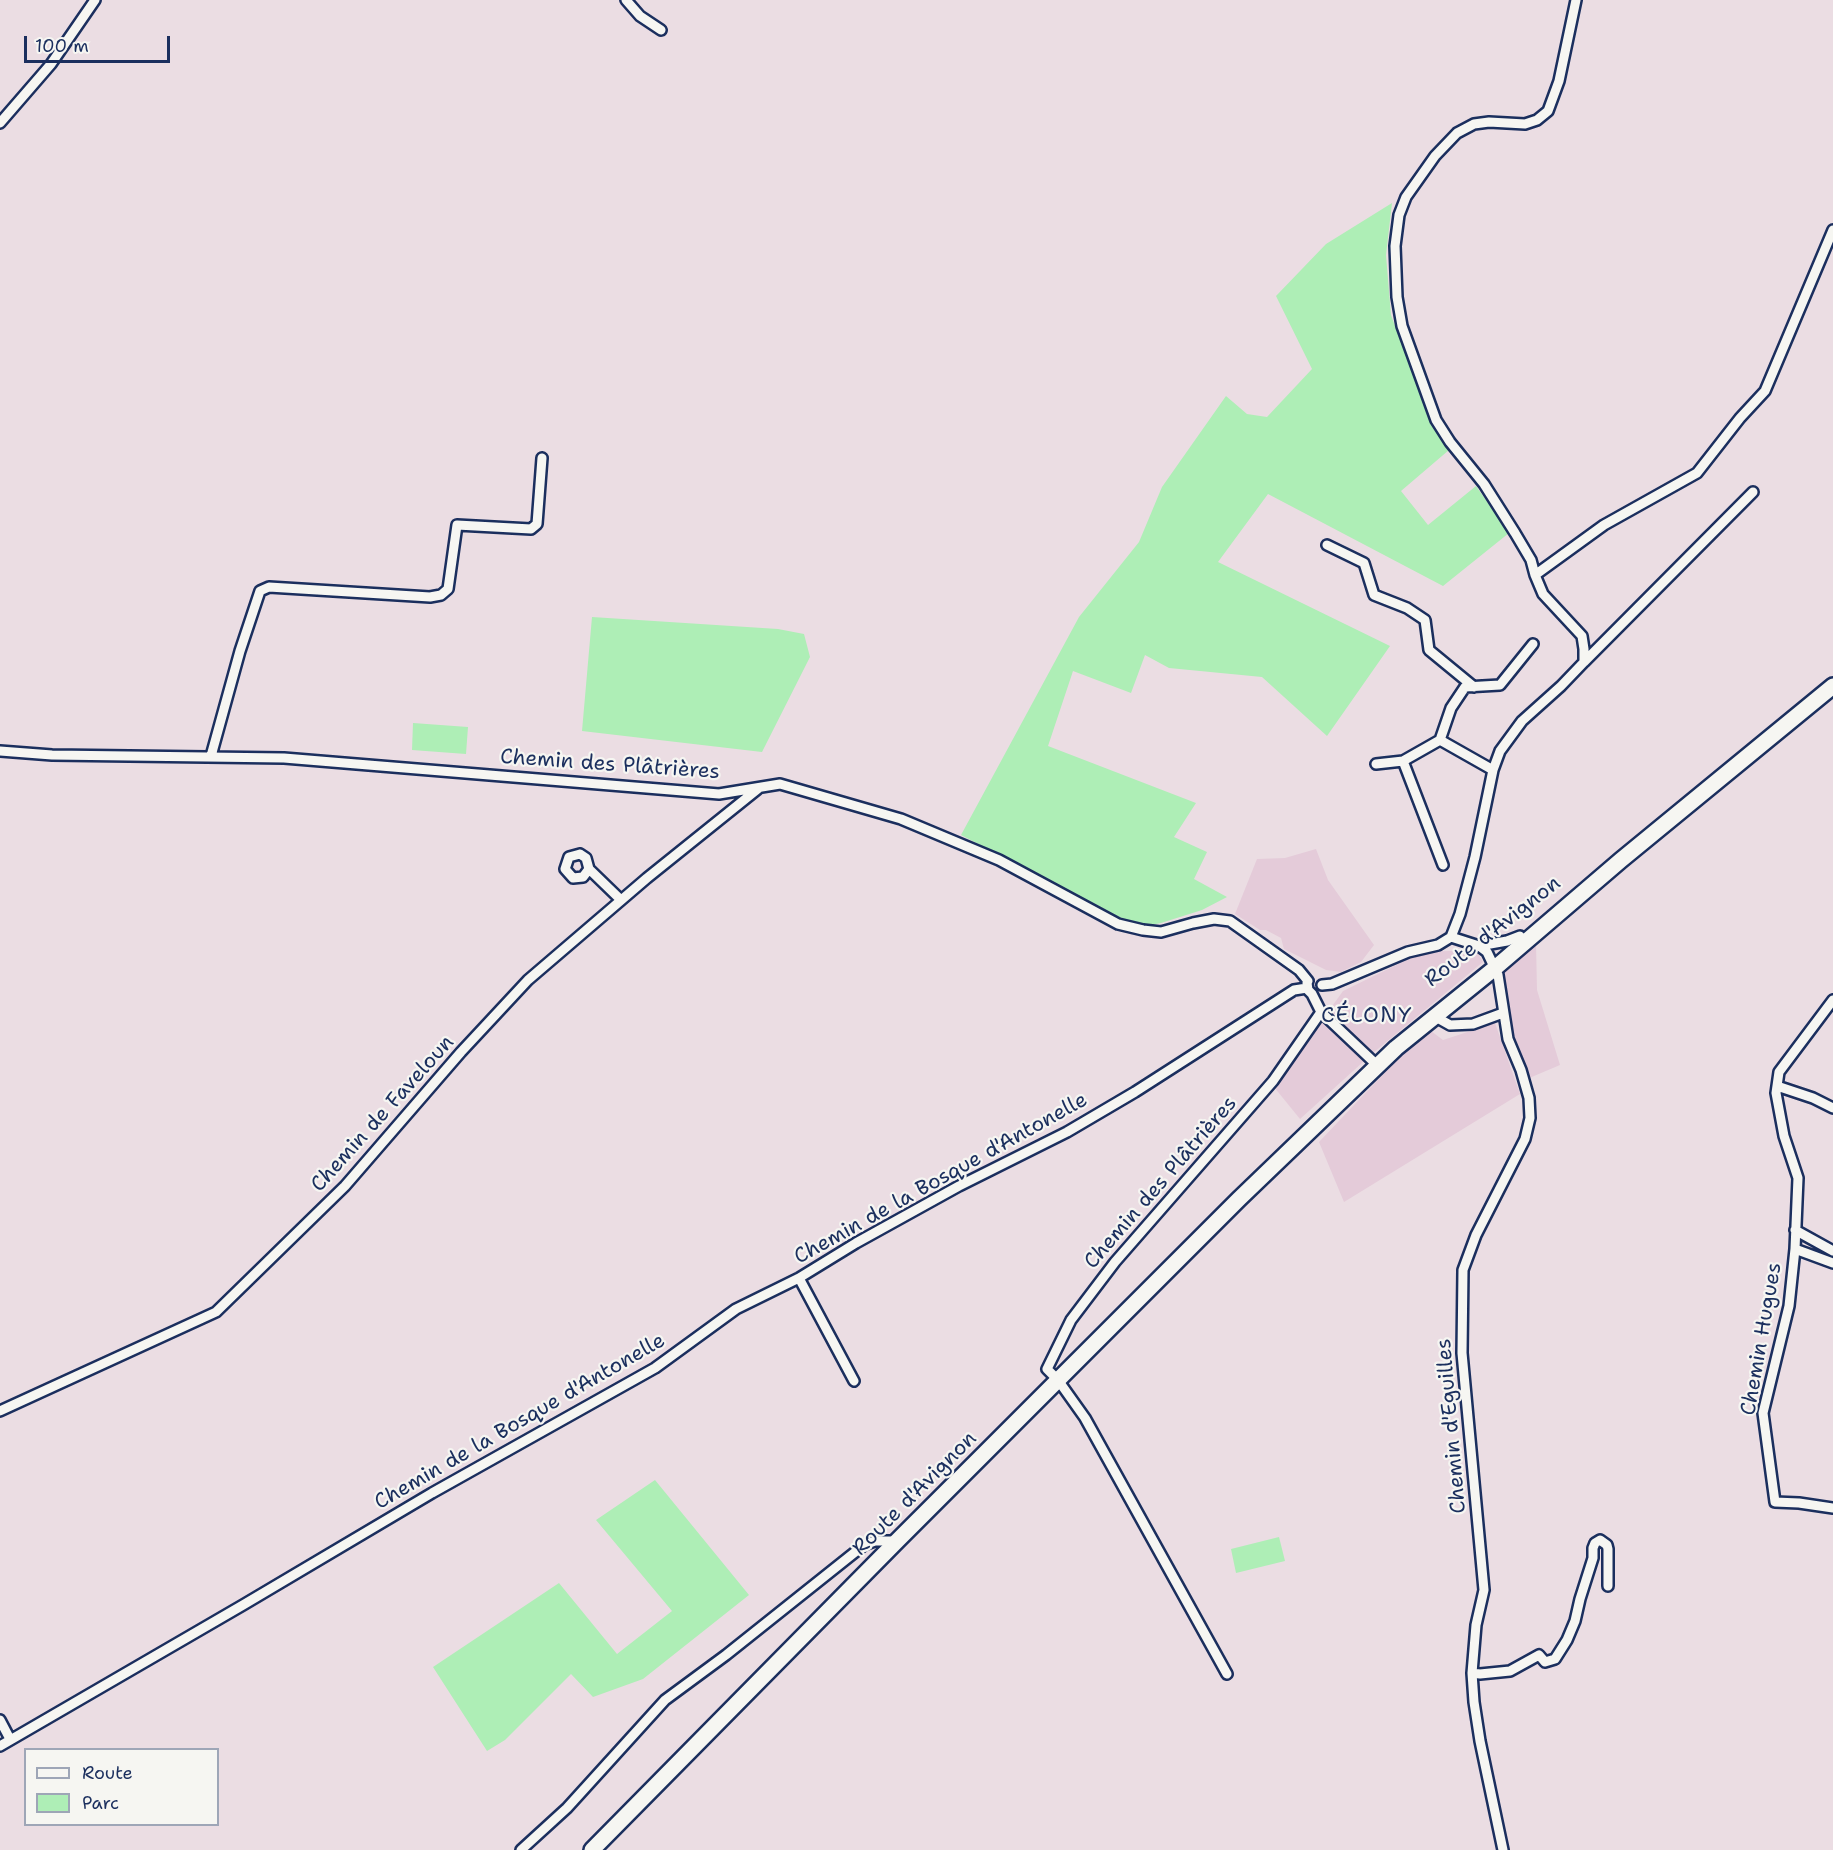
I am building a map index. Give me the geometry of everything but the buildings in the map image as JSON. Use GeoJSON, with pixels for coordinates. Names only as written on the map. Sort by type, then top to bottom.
{"type":"FeatureCollection","features":[{"type":"Feature","properties":{"kind":"main road","name":"Route d'Avignon"},"geometry":{"type":"LineString","coordinates":[[1375,1064],[1493,964],[1833,686]]}},
{"type":"Feature","properties":{"kind":"main road","name":"Route d'Avignon"},"geometry":{"type":"LineString","coordinates":[[592,1850],[897,1541],[1375,1064],[1407,1028],[1493,964],[1520,936],[1621,860]]}},
{"type":"Feature","properties":{"kind":"street"},"geometry":{"type":"LineString","coordinates":[[0,123],[51,64],[95,0]]}},
{"type":"Feature","properties":{"kind":"street"},"geometry":{"type":"LineString","coordinates":[[626,0],[640,15],[661,30]]}},
{"type":"Feature","properties":{"kind":"street"},"geometry":{"type":"LineString","coordinates":[[1576,0],[1559,81],[1548,111],[1537,120],[1525,124],[1490,122],[1474,124],[1456,133],[1435,156],[1406,197],[1399,215],[1395,246],[1397,297],[1402,326],[1429,403],[1450,442],[1484,484],[1515,533],[1531,560],[1534,575],[1543,594],[1582,636],[1584,662]]}},
{"type":"Feature","properties":{"kind":"street"},"geometry":{"type":"LineString","coordinates":[[1534,575],[1604,525],[1697,473],[1740,418],[1766,391],[1833,230]]}},
{"type":"Feature","properties":{"kind":"street"},"geometry":{"type":"LineString","coordinates":[[211,756],[240,651],[260,591],[269,587],[430,597],[441,595],[448,589],[457,525],[531,529],[537,524],[542,458]]}},
{"type":"Feature","properties":{"kind":"street"},"geometry":{"type":"LineString","coordinates":[[1375,1064],[1321,1012],[1309,988],[1313,978],[1318,979],[1322,985],[1340,981],[1408,952],[1438,945],[1450,938],[1460,914],[1492,770],[1500,751],[1521,720],[1561,686],[1753,492]]}},
{"type":"Feature","properties":{"kind":"street"},"geometry":{"type":"LineString","coordinates":[[1327,545],[1364,563],[1374,595],[1407,608],[1425,620],[1429,650],[1474,687]]}},
{"type":"Feature","properties":{"kind":"street"},"geometry":{"type":"LineString","coordinates":[[1376,764],[1403,761],[1440,740],[1451,708],[1465,687],[1500,685],[1533,644]]}},
{"type":"Feature","properties":{"kind":"street"},"geometry":{"type":"LineString","coordinates":[[1440,740],[1492,770]]}},
{"type":"Feature","properties":{"kind":"street","name":"Chemin des Plâtrières"},"geometry":{"type":"LineString","coordinates":[[0,751],[52,755],[284,758],[718,794],[780,784],[901,819],[999,860],[1118,924],[1161,932],[1193,922],[1214,919],[1230,921],[1299,970],[1309,988]]}},
{"type":"Feature","properties":{"kind":"street"},"geometry":{"type":"LineString","coordinates":[[1403,761],[1443,865]]}},
{"type":"Feature","properties":{"kind":"street","name":"Chemin de Faveloun"},"geometry":{"type":"LineString","coordinates":[[0,1411],[216,1312],[345,1186],[528,980],[759,787]]}},
{"type":"Feature","properties":{"kind":"street"},"geometry":{"type":"LineString","coordinates":[[589,869],[621,900]]}},
{"type":"Feature","properties":{"kind":"street"},"geometry":{"type":"LineString","coordinates":[[1479,946],[1508,941],[1520,936]]}},
{"type":"Feature","properties":{"kind":"street"},"geometry":{"type":"LineString","coordinates":[[1450,938],[1479,946],[1487,952],[1493,964]]}},
{"type":"Feature","properties":{"kind":"street","name":"Chemin d'Eguilles"},"geometry":{"type":"LineString","coordinates":[[1493,964],[1499,981],[1508,1039],[1521,1070],[1529,1098],[1530,1118],[1525,1139],[1476,1235],[1463,1270],[1462,1353],[1484,1590],[1476,1625],[1472,1673],[1480,1741],[1503,1850]]}},
{"type":"Feature","properties":{"kind":"street","name":"Chemin de la Bosque d'Antonelle"},"geometry":{"type":"LineString","coordinates":[[0,1746],[432,1493],[655,1368],[736,1309],[800,1278],[856,1243],[959,1186],[1068,1132],[1294,990],[1309,988]]}},
{"type":"Feature","properties":{"kind":"street","name":"Chemin Hugues"},"geometry":{"type":"LineString","coordinates":[[1833,1000],[1779,1072],[1776,1093],[1784,1136],[1798,1178],[1795,1249],[1789,1306],[1763,1413],[1775,1502],[1833,1508]]}},
{"type":"Feature","properties":{"kind":"street","name":"Chemin des Plâtrières"},"geometry":{"type":"LineString","coordinates":[[1058,1380],[1047,1369],[1071,1320],[1115,1262],[1273,1081],[1321,1012]]}},
{"type":"Feature","properties":{"kind":"street"},"geometry":{"type":"LineString","coordinates":[[1434,1016],[1450,1025],[1473,1024],[1503,1013]]}},
{"type":"Feature","properties":{"kind":"street"},"geometry":{"type":"LineString","coordinates":[[1777,1086],[1813,1098],[1833,1108]]}},
{"type":"Feature","properties":{"kind":"street"},"geometry":{"type":"LineString","coordinates":[[1795,1230],[1833,1251]]}},
{"type":"Feature","properties":{"kind":"street"},"geometry":{"type":"LineString","coordinates":[[1795,1249],[1833,1263]]}},
{"type":"Feature","properties":{"kind":"street"},"geometry":{"type":"LineString","coordinates":[[800,1278],[854,1381]]}},
{"type":"Feature","properties":{"kind":"street"},"geometry":{"type":"LineString","coordinates":[[1058,1380],[1085,1418],[1227,1674]]}},
{"type":"Feature","properties":{"kind":"street"},"geometry":{"type":"LineString","coordinates":[[1472,1673],[1510,1671],[1539,1655],[1545,1662],[1555,1659],[1567,1641],[1575,1621],[1593,1558],[1593,1548],[1600,1540],[1607,1545],[1608,1549],[1608,1586]]}},
{"type":"Feature","properties":{"kind":"street"},"geometry":{"type":"LineString","coordinates":[[521,1850],[567,1808],[665,1700],[726,1655],[864,1545],[875,1541],[897,1541]]}},
{"type":"Feature","properties":{"kind":"street"},"geometry":{"type":"LineString","coordinates":[[0,1720],[10,1739]]}},
{"type":"Feature","properties":{"kind":"shaded area"},"geometry":{"type":"Polygon","coordinates":[[[1316,849],[1328,880],[1374,945],[1361,962],[1341,972],[1326,970],[1284,949],[1281,938],[1266,930],[1260,930],[1235,914],[1257,859],[1285,858],[1316,849]]]}},
{"type":"Feature","properties":{"kind":"shaded area"},"geometry":{"type":"Polygon","coordinates":[[[1536,944],[1537,990],[1560,1065],[1527,1079],[1509,1019],[1501,974],[1536,944]]]}},
{"type":"Feature","properties":{"kind":"shaded area"},"geometry":{"type":"Polygon","coordinates":[[[1476,950],[1483,962],[1373,1053],[1300,1119],[1274,1087],[1343,991],[1423,952],[1476,950]]]}},
{"type":"Feature","properties":{"kind":"shaded area"},"geometry":{"type":"Polygon","coordinates":[[[1495,1023],[1520,1094],[1344,1202],[1319,1142],[1427,1028],[1443,1040],[1495,1023]]]}},
{"type":"Feature","properties":{"kind":"green space"},"geometry":{"type":"Polygon","coordinates":[[[1392,203],[1386,255],[1391,315],[1431,422],[1449,450],[1401,491],[1428,525],[1476,486],[1509,533],[1443,586],[1268,494],[1218,562],[1390,646],[1327,736],[1262,677],[1169,668],[1145,655],[1131,693],[1073,671],[1048,746],[1196,803],[1174,837],[1207,852],[1194,879],[1227,897],[1202,910],[1146,926],[1123,919],[961,835],[1079,617],[1139,542],[1162,487],[1226,396],[1247,414],[1267,417],[1312,369],[1276,296],[1326,244],[1392,203]]]}},
{"type":"Feature","properties":{"kind":"green space"},"geometry":{"type":"Polygon","coordinates":[[[592,617],[778,629],[804,634],[810,657],[762,752],[582,731],[592,617]]]}},
{"type":"Feature","properties":{"kind":"green space"},"geometry":{"type":"Polygon","coordinates":[[[413,723],[468,727],[466,754],[412,750],[413,723]]]}},
{"type":"Feature","properties":{"kind":"green space"},"geometry":{"type":"Polygon","coordinates":[[[655,1480],[749,1595],[643,1679],[593,1697],[571,1674],[505,1740],[487,1751],[433,1667],[559,1583],[617,1654],[672,1611],[596,1520],[655,1480]]]}},
{"type":"Feature","properties":{"kind":"green space"},"geometry":{"type":"Polygon","coordinates":[[[1279,1537],[1285,1561],[1236,1573],[1231,1549],[1279,1537]]]}},
{"type":"Feature","properties":{"kind":"district","name":"CÉLONY"},"geometry":{"type":"Point","coordinates":[1367,1016]}}]}
